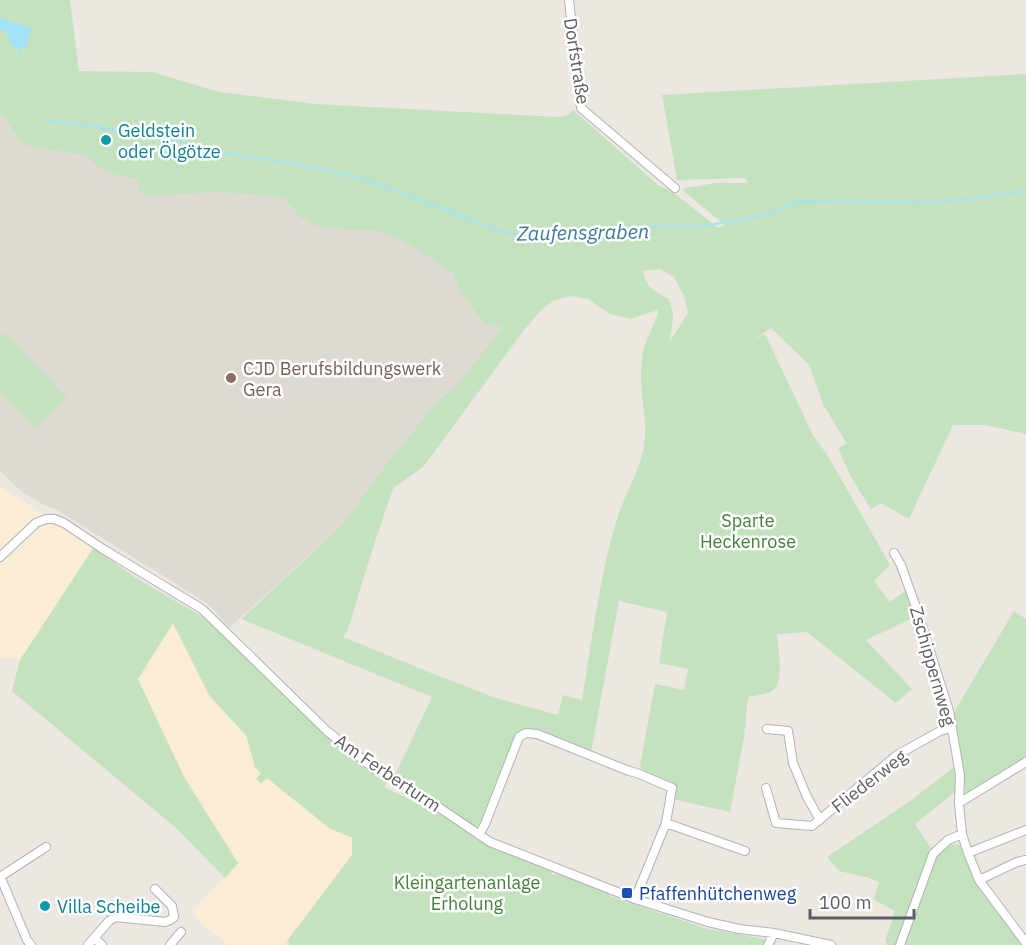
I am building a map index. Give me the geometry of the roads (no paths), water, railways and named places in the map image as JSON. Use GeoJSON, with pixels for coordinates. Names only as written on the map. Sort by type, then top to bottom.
{"type":"FeatureCollection","features":[{"type":"Feature","properties":{"kind":"street","name":"Dorfstraße"},"geometry":{"type":"LineString","coordinates":[[569,0],[581,108],[675,188]]}},
{"type":"Feature","properties":{"kind":"street","name":"Am Ferberturm"},"geometry":{"type":"LineString","coordinates":[[0,557],[36,524],[46,519],[54,519],[202,609],[327,731],[376,770],[396,779],[489,842],[635,899],[708,922],[831,945]]}},
{"type":"Feature","properties":{"kind":"street","name":"Zschippernweg"},"geometry":{"type":"LineString","coordinates":[[894,554],[901,565],[917,610],[949,711],[960,775],[959,803],[962,834],[968,853],[979,880],[1026,943]]}},
{"type":"Feature","properties":{"kind":"street","name":"Fliederweg"},"geometry":{"type":"LineString","coordinates":[[766,788],[776,823],[812,826],[897,755],[940,731],[951,728]]}},
{"type":"Feature","properties":{"kind":"street","name":"Fliederweg"},"geometry":{"type":"LineString","coordinates":[[766,729],[788,731],[793,763],[807,797],[820,820]]}},
{"type":"Feature","properties":{"kind":"street"},"geometry":{"type":"LineString","coordinates":[[479,835],[519,737],[526,733],[537,734],[637,773],[672,788],[666,823],[635,899]]}},
{"type":"Feature","properties":{"kind":"street"},"geometry":{"type":"LineString","coordinates":[[959,803],[1026,762]]}},
{"type":"Feature","properties":{"kind":"street"},"geometry":{"type":"LineString","coordinates":[[666,823],[745,852]]}},
{"type":"Feature","properties":{"kind":"street"},"geometry":{"type":"LineString","coordinates":[[968,853],[1026,830]]}},
{"type":"Feature","properties":{"kind":"street"},"geometry":{"type":"LineString","coordinates":[[900,945],[933,854],[948,840],[962,834]]}},
{"type":"Feature","properties":{"kind":"street"},"geometry":{"type":"LineString","coordinates":[[31,945],[0,877],[46,847]]}},
{"type":"Feature","properties":{"kind":"street"},"geometry":{"type":"LineString","coordinates":[[979,880],[1026,860]]}},
{"type":"Feature","properties":{"kind":"street"},"geometry":{"type":"LineString","coordinates":[[88,945],[115,917],[165,922],[174,917],[172,906],[155,889]]}},
{"type":"Feature","properties":{"kind":"street"},"geometry":{"type":"LineString","coordinates":[[170,945],[181,932]]}},
{"type":"Feature","properties":{"kind":"street"},"geometry":{"type":"LineString","coordinates":[[768,945],[774,933]]}},
{"type":"Feature","properties":{"kind":"street"},"geometry":{"type":"LineString","coordinates":[[94,938],[102,945]]}},
{"type":"Feature","properties":{"kind":"water"},"geometry":{"type":"Polygon","coordinates":[[[0,18],[31,28],[26,47],[18,48],[10,44],[7,33],[0,29],[0,18]]]}},
{"type":"Feature","properties":{"kind":"waterway"},"geometry":{"type":"LineString","coordinates":[[19,57],[21,49]]}},
{"type":"Feature","properties":{"kind":"waterway","name":"Zaufensgraben"},"geometry":{"type":"LineString","coordinates":[[44,120],[160,137],[220,152],[309,166],[371,181],[506,233],[536,237],[652,227],[696,227],[759,217],[800,201],[931,203],[1026,191]]}},
{"type":"Feature","properties":{"kind":"place","name":"Geldstein oder Ölgötze"},"geometry":{"type":"Point","coordinates":[106,140]}},
{"type":"Feature","properties":{"kind":"place","name":"CJD Berufsbildungswerk Gera"},"geometry":{"type":"Point","coordinates":[231,378]}},
{"type":"Feature","properties":{"kind":"place","name":"Pfaffenhütchenweg"},"geometry":{"type":"Point","coordinates":[627,893]}},
{"type":"Feature","properties":{"kind":"place","name":"Villa Scheibe"},"geometry":{"type":"Point","coordinates":[45,906]}},
{"type":"Feature","properties":{"kind":"park label","name":"Sparte Heckenrose"},"geometry":{"type":"Point","coordinates":[748,530]}},
{"type":"Feature","properties":{"kind":"park label","name":"Kleingartenanlage Erholung"},"geometry":{"type":"Point","coordinates":[467,892]}}]}
